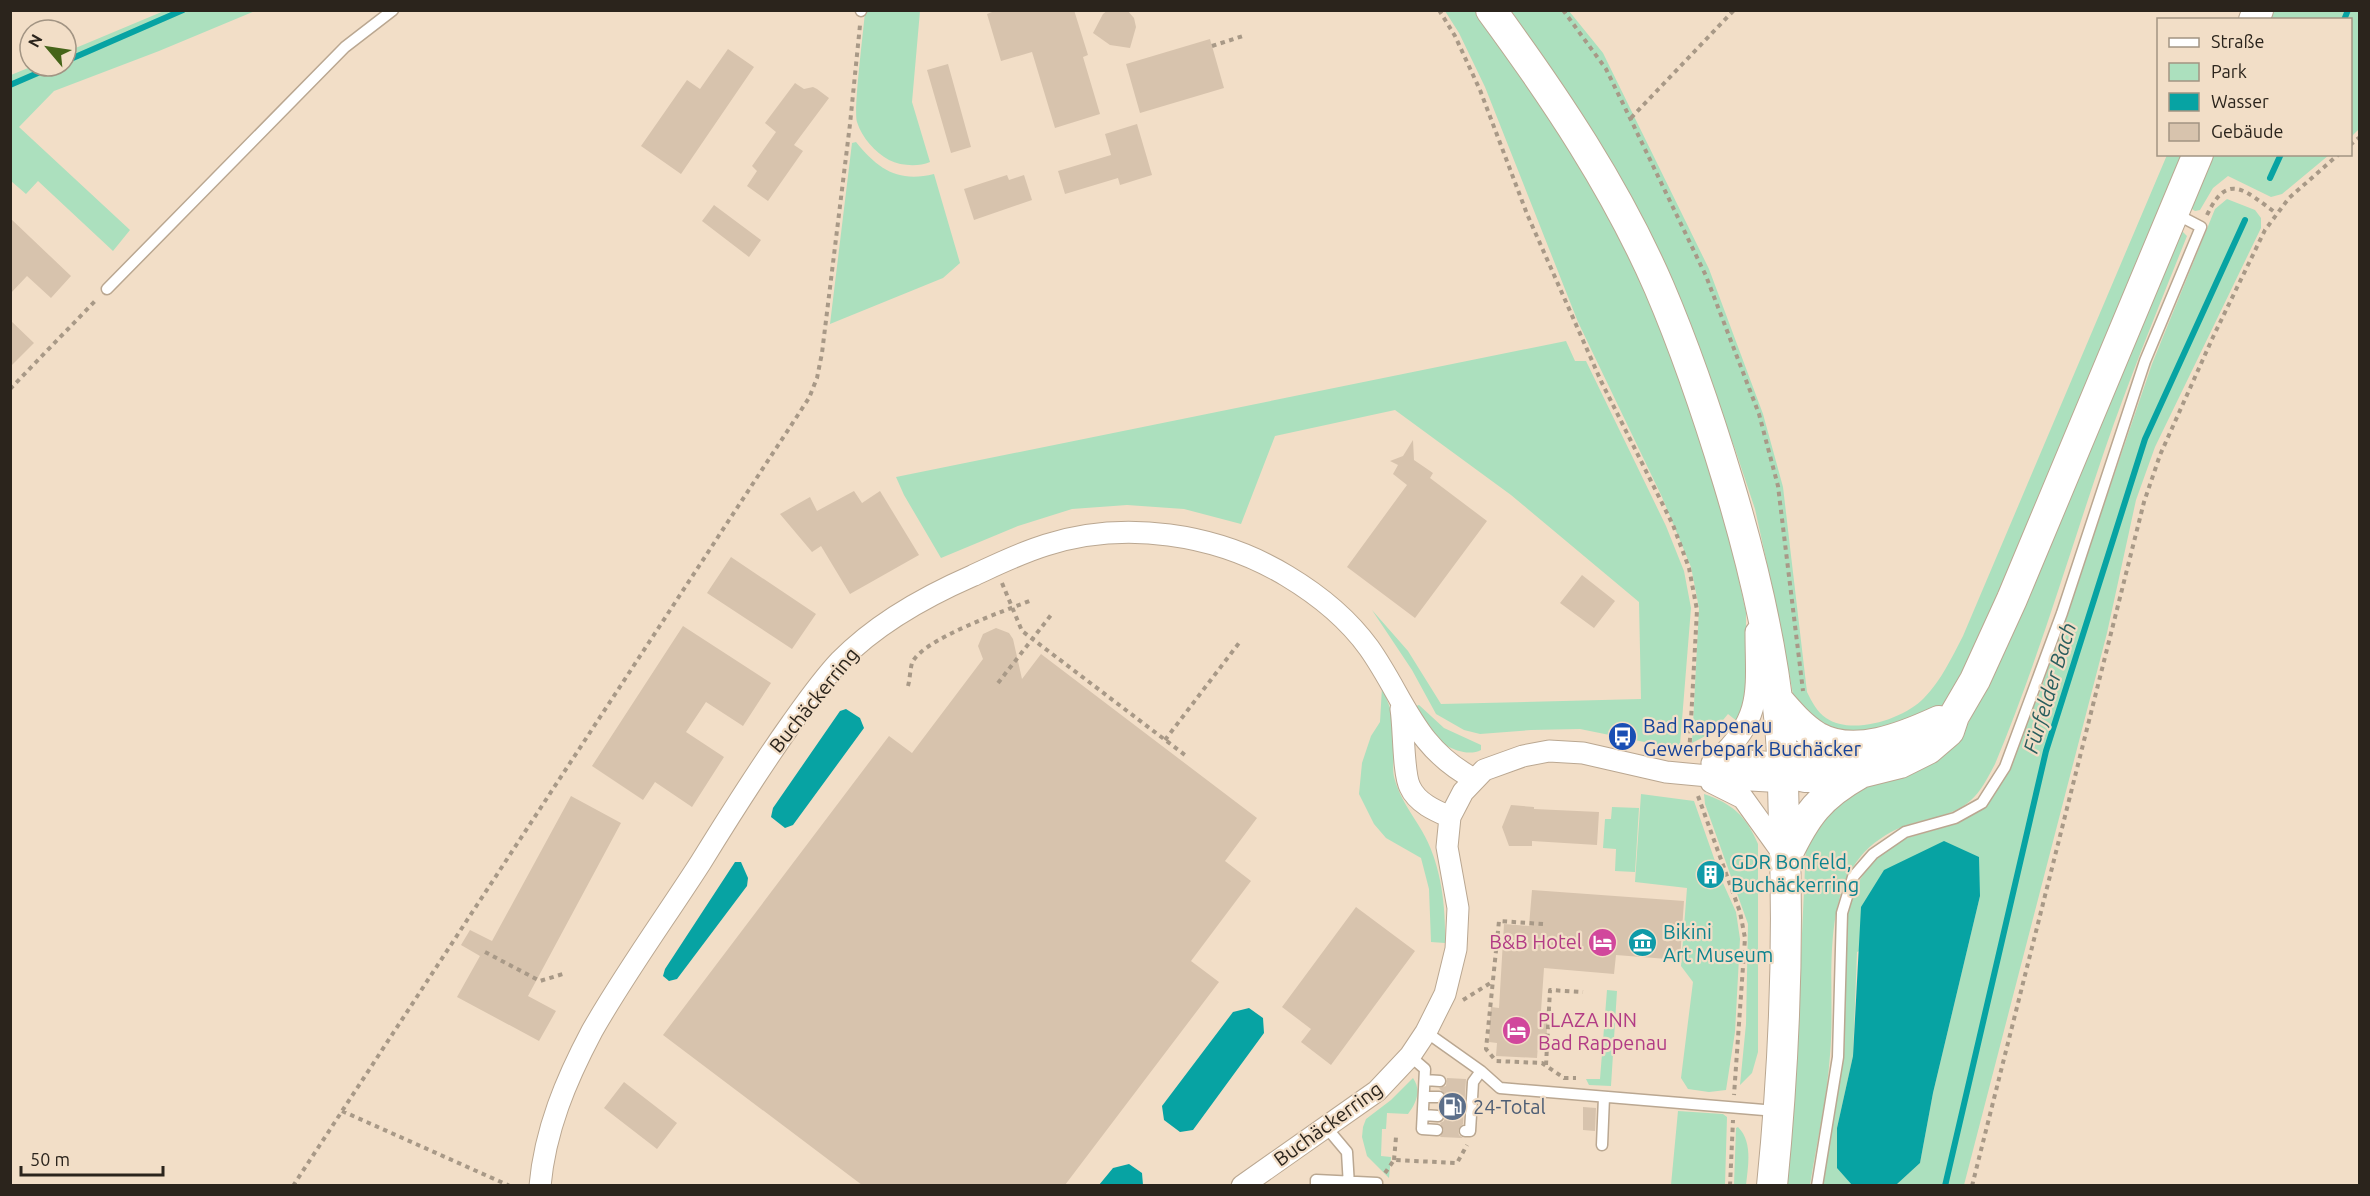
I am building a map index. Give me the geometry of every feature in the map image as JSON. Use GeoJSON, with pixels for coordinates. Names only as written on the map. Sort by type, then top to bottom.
{"type":"FeatureCollection","features":[{"type":"Feature","properties":{"kind":"main road"},"geometry":{"type":"LineString","coordinates":[[1491,10],[1570,122],[1622,212],[1658,285],[1693,371],[1739,518],[1755,583],[1777,699],[1783,772],[1786,858],[1786,942],[1779,1112],[1772,1185]]}},
{"type":"Feature","properties":{"kind":"main road"},"geometry":{"type":"LineString","coordinates":[[1783,772],[1799,757],[1881,750],[1905,743],[1946,718],[1975,680],[2012,599],[2197,156]]}},
{"type":"Feature","properties":{"kind":"main road"},"geometry":{"type":"LineString","coordinates":[[1777,699],[1796,721],[1819,738],[1834,743],[1868,745],[1887,741],[1911,734],[1946,718]]}},
{"type":"Feature","properties":{"kind":"main road"},"geometry":{"type":"LineString","coordinates":[[1783,772],[1806,777],[1860,773],[1900,763],[1928,749],[1949,731],[1946,718]]}},
{"type":"Feature","properties":{"kind":"main road"},"geometry":{"type":"LineString","coordinates":[[1786,858],[1801,825],[1819,802],[1841,784],[1860,773]]}},
{"type":"Feature","properties":{"kind":"street","name":"Buchäckerring"},"geometry":{"type":"LineString","coordinates":[[540,1185],[546,1148],[562,1094],[592,1031],[760,768],[809,700],[839,662],[860,642],[896,615],[936,591],[1018,555],[1048,544],[1079,537],[1120,532],[1165,534],[1209,543],[1254,558],[1287,576],[1342,617],[1368,647],[1427,743],[1458,770],[1474,779]]}},
{"type":"Feature","properties":{"kind":"street"},"geometry":{"type":"LineString","coordinates":[[1691,774],[1718,759],[1743,732],[1752,714],[1756,690],[1755,583]]}},
{"type":"Feature","properties":{"kind":"street","name":"Buchäckerring"},"geometry":{"type":"LineString","coordinates":[[1401,702],[1406,770],[1410,788],[1419,800],[1450,817]]}},
{"type":"Feature","properties":{"kind":"street","name":"Buchäckerring"},"geometry":{"type":"LineString","coordinates":[[1242,1185],[1377,1091],[1410,1056],[1426,1032],[1445,994],[1456,949],[1458,908],[1447,847],[1450,817],[1459,798],[1474,779],[1485,770],[1549,751],[1583,753],[1666,772],[1768,781],[1783,772]]}},
{"type":"Feature","properties":{"kind":"street"},"geometry":{"type":"LineString","coordinates":[[1718,759],[1764,762],[1783,772]]}},
{"type":"Feature","properties":{"kind":"street","name":"Buchäckerring"},"geometry":{"type":"LineString","coordinates":[[1691,774],[1726,788],[1743,798],[1786,858]]}},
{"type":"Feature","properties":{"kind":"lane"},"geometry":{"type":"LineString","coordinates":[[107,289],[345,47],[393,10]]}},
{"type":"Feature","properties":{"kind":"lane"},"geometry":{"type":"LineString","coordinates":[[1817,1185],[1838,1057],[1842,913],[1854,877],[1873,854],[1905,832],[1955,818],[1982,803],[2005,767],[2062,613],[2145,361],[2201,227],[2174,213]]}},
{"type":"Feature","properties":{"kind":"lane"},"geometry":{"type":"LineString","coordinates":[[1426,1032],[1481,1071],[1500,1088],[1779,1112]]}},
{"type":"Feature","properties":{"kind":"lane"},"geometry":{"type":"LineString","coordinates":[[1410,1056],[1425,1069],[1422,1129],[1437,1130]]}},
{"type":"Feature","properties":{"kind":"lane"},"geometry":{"type":"LineString","coordinates":[[1467,1135],[1470,1131],[1468,1117],[1470,1082],[1481,1071]]}},
{"type":"Feature","properties":{"kind":"lane"},"geometry":{"type":"LineString","coordinates":[[1425,1080],[1440,1081]]}},
{"type":"Feature","properties":{"kind":"lane"},"geometry":{"type":"LineString","coordinates":[[1424,1097],[1439,1097]]}},
{"type":"Feature","properties":{"kind":"lane"},"geometry":{"type":"LineString","coordinates":[[1602,1145],[1604,1097]]}},
{"type":"Feature","properties":{"kind":"lane"},"geometry":{"type":"LineString","coordinates":[[1423,1115],[1438,1116]]}},
{"type":"Feature","properties":{"kind":"lane"},"geometry":{"type":"LineString","coordinates":[[1326,1127],[1347,1152],[1350,1184]]}},
{"type":"Feature","properties":{"kind":"lane"},"geometry":{"type":"LineString","coordinates":[[1316,1185],[1316,1180],[1333,1183],[1377,1184]]}},
{"type":"Feature","properties":{"kind":"path"},"geometry":{"type":"LineString","coordinates":[[1439,10],[1455,36],[1480,90],[1527,214],[1601,381],[1673,525],[1689,568],[1697,610],[1688,749],[1691,774],[1744,924],[1745,938],[1730,1185]]}},
{"type":"Feature","properties":{"kind":"path"},"geometry":{"type":"LineString","coordinates":[[1563,10],[1606,69],[1630,118],[1706,276],[1759,414],[1778,486],[1801,675]]}},
{"type":"Feature","properties":{"kind":"path"},"geometry":{"type":"LineString","coordinates":[[1630,118],[1734,10]]}},
{"type":"Feature","properties":{"kind":"path"},"geometry":{"type":"LineString","coordinates":[[292,1185],[809,398],[817,378],[822,353],[850,124],[861,11]]}},
{"type":"Feature","properties":{"kind":"path"},"geometry":{"type":"LineString","coordinates":[[1212,46],[1243,36]]}},
{"type":"Feature","properties":{"kind":"path"},"geometry":{"type":"LineString","coordinates":[[1972,1185],[2144,502],[2160,455],[2213,337],[2265,230],[2289,198],[2337,156]]}},
{"type":"Feature","properties":{"kind":"path"},"geometry":{"type":"LineString","coordinates":[[2201,227],[2210,208],[2221,194],[2232,187],[2241,189],[2276,213]]}},
{"type":"Feature","properties":{"kind":"path"},"geometry":{"type":"LineString","coordinates":[[10,389],[107,289]]}},
{"type":"Feature","properties":{"kind":"path"},"geometry":{"type":"LineString","coordinates":[[1000,578],[1022,631],[1185,755]]}},
{"type":"Feature","properties":{"kind":"path"},"geometry":{"type":"LineString","coordinates":[[908,686],[913,662],[927,648],[960,629],[1032,600]]}},
{"type":"Feature","properties":{"kind":"path"},"geometry":{"type":"LineString","coordinates":[[998,683],[1051,615]]}},
{"type":"Feature","properties":{"kind":"path"},"geometry":{"type":"LineString","coordinates":[[1165,740],[1239,643]]}},
{"type":"Feature","properties":{"kind":"path"},"geometry":{"type":"LineString","coordinates":[[1543,924],[1499,921],[1486,1049],[1496,1061],[1546,1065],[1564,1078],[1576,1078]]}},
{"type":"Feature","properties":{"kind":"path"},"geometry":{"type":"LineString","coordinates":[[485,952],[540,981],[567,973]]}},
{"type":"Feature","properties":{"kind":"path"},"geometry":{"type":"LineString","coordinates":[[1445,994],[1463,1000],[1493,982]]}},
{"type":"Feature","properties":{"kind":"path"},"geometry":{"type":"LineString","coordinates":[[1546,1065],[1550,990],[1583,992]]}},
{"type":"Feature","properties":{"kind":"path"},"geometry":{"type":"LineString","coordinates":[[342,1111],[510,1185]]}},
{"type":"Feature","properties":{"kind":"path"},"geometry":{"type":"LineString","coordinates":[[1394,1160],[1457,1163],[1467,1135]]}},
{"type":"Feature","properties":{"kind":"path"},"geometry":{"type":"LineString","coordinates":[[1377,1184],[1394,1160],[1396,1137]]}},
{"type":"Feature","properties":{"kind":"green space"},"geometry":{"type":"Polygon","coordinates":[[[164,11],[255,11],[54,91],[19,127],[130,230],[113,251],[38,181],[26,194],[11,181],[11,75],[18,72],[18,78],[78,78],[78,47],[164,11]]]}},
{"type":"Feature","properties":{"kind":"green space"},"geometry":{"type":"Polygon","coordinates":[[[865,11],[920,11],[912,102],[930,162],[910,165],[889,160],[870,144],[859,128],[856,102],[865,11]]]}},
{"type":"Feature","properties":{"kind":"green space"},"geometry":{"type":"Polygon","coordinates":[[[1445,11],[1475,11],[1507,52],[1614,220],[1680,375],[1724,514],[1746,612],[1744,708],[1738,722],[1728,714],[1713,732],[1692,743],[1699,608],[1691,567],[1662,497],[1578,322],[1485,87],[1459,33],[1445,11]]]}},
{"type":"Feature","properties":{"kind":"green space"},"geometry":{"type":"Polygon","coordinates":[[[1502,11],[1569,11],[1603,53],[1709,269],[1763,414],[1783,487],[1807,692],[1820,713],[1837,723],[1863,725],[1877,723],[1904,713],[1924,698],[1941,676],[1963,636],[2167,156],[2184,156],[2003,594],[1949,698],[1933,715],[1842,740],[1804,715],[1793,694],[1755,509],[1735,449],[1702,365],[1502,11]]]}},
{"type":"Feature","properties":{"kind":"green space"},"geometry":{"type":"Polygon","coordinates":[[[2272,11],[2359,11],[2359,129],[2352,136],[2352,18],[2269,18],[2272,11]]]}},
{"type":"Feature","properties":{"kind":"green space"},"geometry":{"type":"Polygon","coordinates":[[[856,142],[872,160],[890,172],[910,177],[934,174],[960,263],[943,278],[830,324],[852,143],[856,142]]]}},
{"type":"Feature","properties":{"kind":"green space"},"geometry":{"type":"Polygon","coordinates":[[[2209,156],[2328,156],[2282,194],[2271,197],[2228,176],[2213,188],[2200,210],[2192,209],[2190,203],[2209,156]]]}},
{"type":"Feature","properties":{"kind":"green space"},"geometry":{"type":"Polygon","coordinates":[[[2227,199],[2255,210],[2261,218],[2261,228],[2155,447],[2136,500],[2107,633],[1964,1185],[1896,1185],[1920,1163],[1933,1093],[1980,896],[1857,952],[1853,1056],[1837,1128],[1852,1185],[1859,1185],[1822,1186],[1843,1057],[1848,914],[1859,881],[1870,865],[1887,850],[1907,838],[1959,823],[1973,814],[1985,804],[2008,769],[2040,692],[2152,364],[2215,209],[2227,199]]]}},
{"type":"Feature","properties":{"kind":"green space"},"geometry":{"type":"Polygon","coordinates":[[[2181,230],[2187,236],[2115,422],[2039,647],[1995,764],[1981,789],[1970,801],[1954,811],[1910,824],[1886,835],[1861,856],[1848,876],[1839,899],[1834,925],[1829,1071],[1810,1185],[1783,1186],[1798,1022],[1806,846],[1825,810],[1957,737],[1969,722],[2181,230]]]}},
{"type":"Feature","properties":{"kind":"green space"},"geometry":{"type":"Polygon","coordinates":[[[1566,341],[1575,361],[1586,361],[1666,526],[1684,571],[1691,608],[1680,745],[1659,745],[1580,729],[1480,734],[1464,730],[1436,714],[1412,670],[1372,610],[1408,651],[1441,704],[1641,699],[1639,602],[1511,495],[1395,410],[1275,436],[1241,524],[1184,509],[1127,505],[1072,509],[1018,526],[941,558],[896,477],[1566,341]]]}},
{"type":"Feature","properties":{"kind":"green space"},"geometry":{"type":"Polygon","coordinates":[[[1382,687],[1395,726],[1393,772],[1396,784],[1428,843],[1438,871],[1443,900],[1445,943],[1431,942],[1429,889],[1421,858],[1386,838],[1374,824],[1359,794],[1362,763],[1371,736],[1380,722],[1382,687]]]}},
{"type":"Feature","properties":{"kind":"green space"},"geometry":{"type":"Polygon","coordinates":[[[1419,705],[1444,728],[1481,745],[1481,750],[1459,751],[1437,739],[1423,723],[1416,706],[1419,705]]]}},
{"type":"Feature","properties":{"kind":"green space"},"geometry":{"type":"Polygon","coordinates":[[[1641,794],[1694,801],[1715,861],[1702,867],[1709,887],[1723,883],[1736,912],[1740,939],[1735,1032],[1726,1090],[1709,1092],[1688,1089],[1681,1078],[1693,982],[1681,966],[1687,888],[1635,882],[1641,794]]]}},
{"type":"Feature","properties":{"kind":"green space"},"geometry":{"type":"Polygon","coordinates":[[[1704,794],[1723,802],[1737,812],[1749,826],[1758,844],[1758,1052],[1752,1073],[1740,1085],[1746,1024],[1748,924],[1705,804],[1704,794]]]}},
{"type":"Feature","properties":{"kind":"green space"},"geometry":{"type":"Polygon","coordinates":[[[1612,807],[1639,808],[1635,872],[1615,871],[1616,849],[1603,848],[1605,819],[1611,819],[1612,807]]]}},
{"type":"Feature","properties":{"kind":"green space"},"geometry":{"type":"Polygon","coordinates":[[[1607,990],[1617,991],[1611,1086],[1589,1085],[1586,1079],[1600,1079],[1607,990]]]}},
{"type":"Feature","properties":{"kind":"green space"},"geometry":{"type":"Polygon","coordinates":[[[1413,1078],[1417,1092],[1411,1110],[1408,1114],[1387,1113],[1386,1129],[1382,1129],[1381,1156],[1391,1157],[1389,1178],[1367,1156],[1362,1137],[1363,1127],[1366,1119],[1391,1100],[1413,1078]]]}},
{"type":"Feature","properties":{"kind":"green space"},"geometry":{"type":"Polygon","coordinates":[[[1678,1111],[1723,1114],[1727,1117],[1725,1185],[1671,1185],[1678,1111]]]}},
{"type":"Feature","properties":{"kind":"green space"},"geometry":{"type":"Polygon","coordinates":[[[1738,1127],[1748,1147],[1746,1185],[1734,1185],[1736,1128],[1738,1127]]]}},
{"type":"Feature","properties":{"kind":"water"},"geometry":{"type":"Polygon","coordinates":[[[846,709],[860,718],[864,728],[793,825],[785,828],[771,817],[773,808],[840,711],[846,709]]]}},
{"type":"Feature","properties":{"kind":"water"},"geometry":{"type":"Polygon","coordinates":[[[1944,841],[1979,857],[1980,896],[1933,1093],[1920,1163],[1896,1185],[1852,1185],[1837,1168],[1837,1128],[1853,1056],[1861,907],[1884,870],[1944,841]]]}},
{"type":"Feature","properties":{"kind":"water"},"geometry":{"type":"Polygon","coordinates":[[[735,862],[741,862],[748,878],[747,886],[677,979],[669,981],[663,976],[665,969],[735,862]]]}},
{"type":"Feature","properties":{"kind":"water"},"geometry":{"type":"Polygon","coordinates":[[[1249,1008],[1263,1018],[1264,1033],[1193,1130],[1180,1132],[1164,1120],[1162,1106],[1233,1012],[1249,1008]]]}},
{"type":"Feature","properties":{"kind":"water"},"geometry":{"type":"Polygon","coordinates":[[[1129,1164],[1142,1173],[1143,1185],[1099,1185],[1113,1168],[1129,1164]]]}},
{"type":"Feature","properties":{"kind":"building"},"geometry":{"type":"Polygon","coordinates":[[[997,10],[1074,10],[1088,55],[1083,57],[1100,114],[1055,128],[1032,52],[1001,61],[987,14],[997,10]]]}},
{"type":"Feature","properties":{"kind":"building"},"geometry":{"type":"Polygon","coordinates":[[[1108,10],[1127,10],[1134,18],[1136,27],[1130,48],[1110,45],[1093,33],[1103,14],[1108,10]]]}},
{"type":"Feature","properties":{"kind":"building"},"geometry":{"type":"Polygon","coordinates":[[[1210,39],[1224,88],[1140,113],[1126,64],[1210,39]]]}},
{"type":"Feature","properties":{"kind":"building"},"geometry":{"type":"Polygon","coordinates":[[[728,49],[754,67],[681,174],[641,146],[687,80],[700,89],[728,49]]]}},
{"type":"Feature","properties":{"kind":"building"},"geometry":{"type":"Polygon","coordinates":[[[948,64],[971,147],[951,153],[927,70],[948,64]]]}},
{"type":"Feature","properties":{"kind":"building"},"geometry":{"type":"Polygon","coordinates":[[[795,83],[804,89],[813,87],[829,98],[794,145],[803,151],[768,201],[747,186],[757,171],[752,166],[776,132],[765,123],[795,83]]]}},
{"type":"Feature","properties":{"kind":"building"},"geometry":{"type":"Polygon","coordinates":[[[1137,124],[1152,175],[1120,185],[1118,178],[1065,194],[1058,171],[1111,155],[1105,134],[1137,124]]]}},
{"type":"Feature","properties":{"kind":"building"},"geometry":{"type":"Polygon","coordinates":[[[1007,175],[1009,180],[1024,175],[1032,200],[974,220],[964,189],[1007,175]]]}},
{"type":"Feature","properties":{"kind":"building"},"geometry":{"type":"Polygon","coordinates":[[[714,205],[761,240],[749,257],[702,221],[714,205]]]}},
{"type":"Feature","properties":{"kind":"building"},"geometry":{"type":"Polygon","coordinates":[[[10,218],[71,276],[51,298],[27,276],[10,294],[10,218]]]}},
{"type":"Feature","properties":{"kind":"building"},"geometry":{"type":"Polygon","coordinates":[[[10,320],[34,343],[10,367],[10,320]]]}},
{"type":"Feature","properties":{"kind":"building"},"geometry":{"type":"Polygon","coordinates":[[[1413,440],[1414,460],[1433,473],[1430,478],[1487,521],[1415,618],[1347,567],[1407,485],[1393,474],[1398,465],[1390,461],[1403,456],[1413,440]]]}},
{"type":"Feature","properties":{"kind":"building"},"geometry":{"type":"Polygon","coordinates":[[[854,491],[862,503],[880,491],[919,555],[850,594],[821,546],[812,552],[780,514],[810,497],[817,511],[854,491]]]}},
{"type":"Feature","properties":{"kind":"building"},"geometry":{"type":"Polygon","coordinates":[[[731,557],[816,614],[792,649],[707,593],[731,557]]]}},
{"type":"Feature","properties":{"kind":"building"},"geometry":{"type":"Polygon","coordinates":[[[1582,575],[1615,601],[1594,628],[1560,603],[1582,575]]]}},
{"type":"Feature","properties":{"kind":"building"},"geometry":{"type":"Polygon","coordinates":[[[683,626],[771,683],[743,726],[706,702],[686,732],[724,757],[692,807],[655,782],[643,800],[592,766],[683,626]]]}},
{"type":"Feature","properties":{"kind":"building"},"geometry":{"type":"Polygon","coordinates":[[[996,628],[1009,633],[1013,639],[1022,679],[1041,654],[1257,818],[1225,861],[1251,881],[1191,961],[1219,982],[1065,1185],[862,1185],[663,1035],[889,736],[912,753],[983,659],[978,646],[983,634],[996,628]]]}},
{"type":"Feature","properties":{"kind":"building"},"geometry":{"type":"Polygon","coordinates":[[[571,796],[621,823],[528,996],[556,1011],[539,1041],[457,997],[480,956],[461,945],[470,930],[492,941],[571,796]]]}},
{"type":"Feature","properties":{"kind":"building"},"geometry":{"type":"Polygon","coordinates":[[[1511,805],[1534,807],[1534,809],[1599,812],[1597,845],[1532,841],[1532,846],[1509,846],[1502,827],[1511,805]]]}},
{"type":"Feature","properties":{"kind":"building"},"geometry":{"type":"Polygon","coordinates":[[[1532,890],[1684,901],[1680,960],[1616,955],[1614,974],[1544,968],[1541,1011],[1548,1011],[1546,1046],[1538,1045],[1537,1058],[1496,1056],[1497,1043],[1489,1042],[1490,1018],[1491,1007],[1499,1008],[1504,924],[1529,926],[1532,890]]]}},
{"type":"Feature","properties":{"kind":"building"},"geometry":{"type":"Polygon","coordinates":[[[1356,907],[1415,951],[1331,1065],[1301,1042],[1311,1029],[1282,1007],[1356,907]]]}},
{"type":"Feature","properties":{"kind":"building"},"geometry":{"type":"Polygon","coordinates":[[[1447,1078],[1466,1079],[1463,1124],[1458,1130],[1459,1135],[1463,1138],[1440,1137],[1444,1130],[1440,1123],[1444,1121],[1445,1116],[1443,1110],[1438,1109],[1446,1096],[1439,1088],[1446,1086],[1447,1078]]]}},
{"type":"Feature","properties":{"kind":"building"},"geometry":{"type":"Polygon","coordinates":[[[624,1082],[677,1123],[657,1149],[604,1108],[624,1082]]]}},
{"type":"Feature","properties":{"kind":"building"},"geometry":{"type":"Polygon","coordinates":[[[1583,1107],[1596,1108],[1595,1131],[1583,1130],[1583,1107]]]}},
{"type":"Feature","properties":{"kind":"waterway"},"geometry":{"type":"LineString","coordinates":[[78,56],[183,10]]}},
{"type":"Feature","properties":{"kind":"waterway","name":"Fürfelder Bach"},"geometry":{"type":"LineString","coordinates":[[2345,18],[2348,10]]}},
{"type":"Feature","properties":{"kind":"waterway"},"geometry":{"type":"LineString","coordinates":[[10,85],[26,78]]}},
{"type":"Feature","properties":{"kind":"waterway","name":"Fürfelder Bach"},"geometry":{"type":"LineString","coordinates":[[2270,178],[2280,156]]}},
{"type":"Feature","properties":{"kind":"waterway","name":"Fürfelder Bach"},"geometry":{"type":"LineString","coordinates":[[1945,1186],[2046,751],[2145,439],[2245,220]]}},
{"type":"Feature","properties":{"kind":"place","name":"Bad Rappenau Gewerbepark Buchäcker"},"geometry":{"type":"Point","coordinates":[1622,737]}},
{"type":"Feature","properties":{"kind":"place","name":"GDR Bonfeld, Buchäckerring"},"geometry":{"type":"Point","coordinates":[1710,874]}},
{"type":"Feature","properties":{"kind":"place","name":"B&B Hotel"},"geometry":{"type":"Point","coordinates":[1603,942]}},
{"type":"Feature","properties":{"kind":"place","name":"Bikini Art Museum"},"geometry":{"type":"Point","coordinates":[1642,943]}},
{"type":"Feature","properties":{"kind":"place","name":"PLAZA INN Bad Rappenau"},"geometry":{"type":"Point","coordinates":[1517,1031]}},
{"type":"Feature","properties":{"kind":"place","name":"24-Total"},"geometry":{"type":"Point","coordinates":[1452,1107]}}]}
